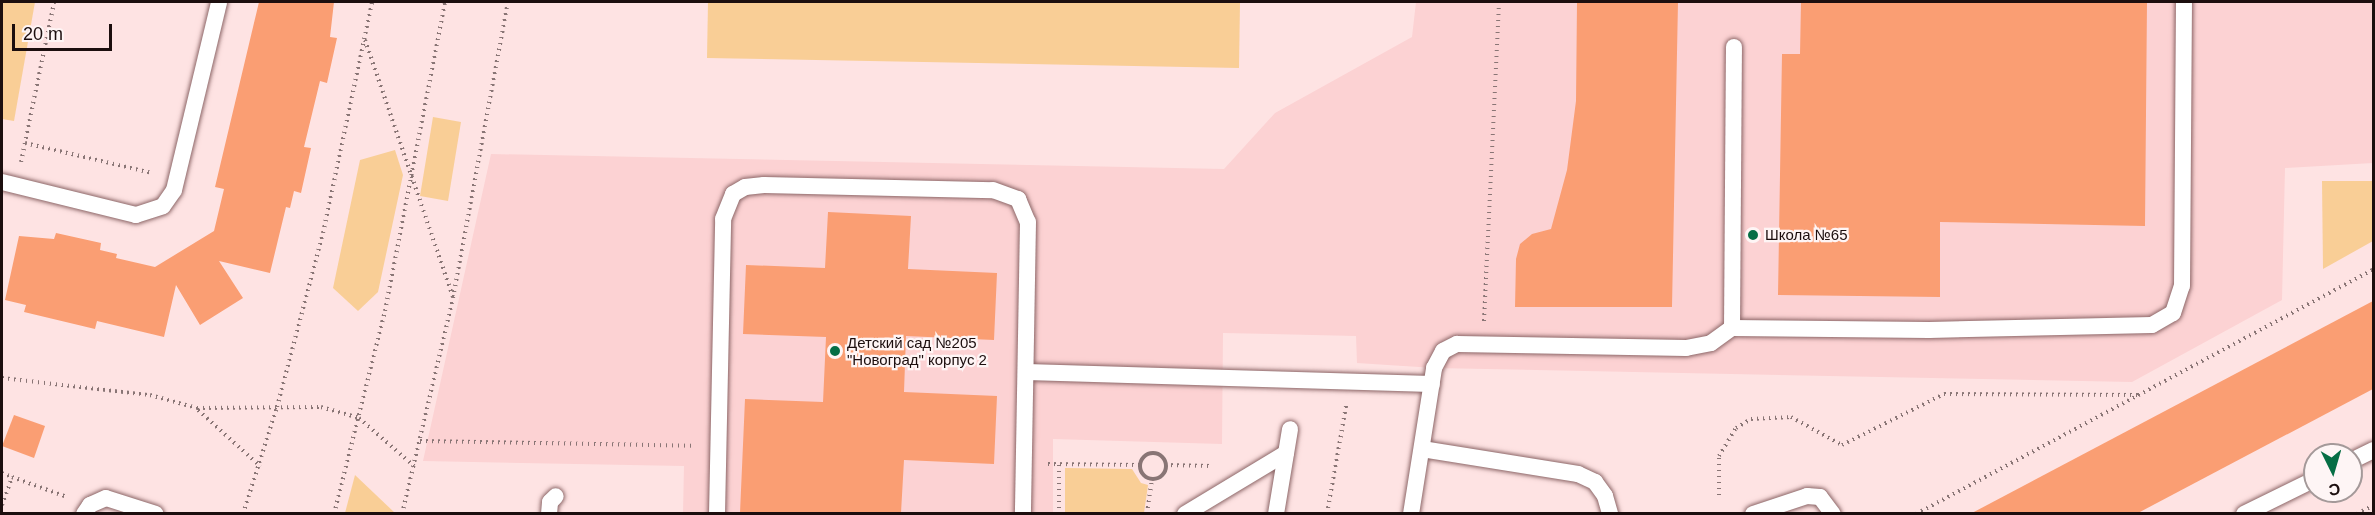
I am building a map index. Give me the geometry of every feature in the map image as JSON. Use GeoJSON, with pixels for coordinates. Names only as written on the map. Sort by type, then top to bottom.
{"type":"FeatureCollection","features":[{"type":"Feature","properties":{"kind":"lane"},"geometry":{"type":"LineString","coordinates":[[9,184],[136,215],[163,206],[177,179],[219,2]]}},
{"type":"Feature","properties":{"kind":"lane"},"geometry":{"type":"LineString","coordinates":[[1411,513],[1432,384],[1443,351],[1457,344],[1686,348],[1711,342],[1732,328],[1929,330],[2152,325],[2173,313],[2181,286],[2184,2]]}},
{"type":"Feature","properties":{"kind":"lane"},"geometry":{"type":"LineString","coordinates":[[1732,328],[1734,47]]}},
{"type":"Feature","properties":{"kind":"lane"},"geometry":{"type":"LineString","coordinates":[[717,513],[723,219],[733,194],[745,187],[993,190],[1013,196],[1026,210],[1028,222],[1023,513]]}},
{"type":"Feature","properties":{"kind":"lane"},"geometry":{"type":"LineString","coordinates":[[1026,372],[1432,384]]}},
{"type":"Feature","properties":{"kind":"lane"},"geometry":{"type":"LineString","coordinates":[[1276,513],[1290,429]]}},
{"type":"Feature","properties":{"kind":"lane"},"geometry":{"type":"LineString","coordinates":[[1422,449],[1578,474],[1595,482],[1605,496],[1610,513]]}},
{"type":"Feature","properties":{"kind":"lane"},"geometry":{"type":"LineString","coordinates":[[1185,513],[1286,453]]}},
{"type":"Feature","properties":{"kind":"lane"},"geometry":{"type":"LineString","coordinates":[[2244,513],[2303,485]]}},
{"type":"Feature","properties":{"kind":"lane"},"geometry":{"type":"LineString","coordinates":[[549,513],[550,502],[556,496]]}},
{"type":"Feature","properties":{"kind":"lane"},"geometry":{"type":"LineString","coordinates":[[1753,513],[1807,496],[1820,497],[1833,513]]}},
{"type":"Feature","properties":{"kind":"lane"},"geometry":{"type":"LineString","coordinates":[[87,509],[114,499],[156,513]]}},
{"type":"Feature","properties":{"kind":"path"},"geometry":{"type":"LineString","coordinates":[[9,184],[25,143],[54,2]]}},
{"type":"Feature","properties":{"kind":"path"},"geometry":{"type":"LineString","coordinates":[[243,513],[260,466],[277,407],[323,234],[372,2]]}},
{"type":"Feature","properties":{"kind":"path"},"geometry":{"type":"LineString","coordinates":[[334,513],[359,418],[412,183],[445,2]]}},
{"type":"Feature","properties":{"kind":"path"},"geometry":{"type":"LineString","coordinates":[[402,513],[453,298],[508,2]]}},
{"type":"Feature","properties":{"kind":"path"},"geometry":{"type":"LineString","coordinates":[[1483,343],[1499,2]]}},
{"type":"Feature","properties":{"kind":"path"},"geometry":{"type":"LineString","coordinates":[[365,40],[453,298]]}},
{"type":"Feature","properties":{"kind":"path"},"geometry":{"type":"LineString","coordinates":[[25,143],[177,179]]}},
{"type":"Feature","properties":{"kind":"path"},"geometry":{"type":"LineString","coordinates":[[1916,513],[1924,512],[2373,269]]}},
{"type":"Feature","properties":{"kind":"path"},"geometry":{"type":"LineString","coordinates":[[2,378],[150,394],[197,408],[321,407],[359,418],[414,465]]}},
{"type":"Feature","properties":{"kind":"path"},"geometry":{"type":"LineString","coordinates":[[1327,513],[1350,382]]}},
{"type":"Feature","properties":{"kind":"path"},"geometry":{"type":"LineString","coordinates":[[1719,495],[1719,456],[1736,428],[1751,419],[1791,417],[1842,445],[1944,394],[2138,395]]}},
{"type":"Feature","properties":{"kind":"path"},"geometry":{"type":"LineString","coordinates":[[197,408],[260,466]]}},
{"type":"Feature","properties":{"kind":"path"},"geometry":{"type":"LineString","coordinates":[[420,441],[718,446]]}},
{"type":"Feature","properties":{"kind":"path"},"geometry":{"type":"LineString","coordinates":[[1024,464],[1140,465],[1151,453],[1163,459],[1164,471],[1152,478]]}},
{"type":"Feature","properties":{"kind":"path"},"geometry":{"type":"LineString","coordinates":[[1059,464],[1059,513]]}},
{"type":"Feature","properties":{"kind":"path"},"geometry":{"type":"LineString","coordinates":[[1140,465],[1143,474],[1152,478]]}},
{"type":"Feature","properties":{"kind":"path"},"geometry":{"type":"LineString","coordinates":[[2,473],[87,509]]}},
{"type":"Feature","properties":{"kind":"path"},"geometry":{"type":"LineString","coordinates":[[2,505],[12,477]]}},
{"type":"Feature","properties":{"kind":"path"},"geometry":{"type":"LineString","coordinates":[[1147,513],[1152,478]]}},
{"type":"Feature","properties":{"kind":"path"},"geometry":{"type":"LineString","coordinates":[[2357,513],[2373,505]]}},
{"type":"Feature","properties":{"kind":"shaded area"},"geometry":{"type":"Polygon","coordinates":[[[2,2],[35,2],[14,121],[2,119],[2,2]]]}},
{"type":"Feature","properties":{"kind":"shaded area"},"geometry":{"type":"Polygon","coordinates":[[[708,2],[1240,2],[1239,68],[707,58],[708,2]]]}},
{"type":"Feature","properties":{"kind":"shaded area","name":"Школа №65"},"geometry":{"type":"Polygon","coordinates":[[[1416,2],[2373,2],[2373,163],[2285,168],[2282,300],[2132,382],[1434,368],[1357,363],[1356,336],[1223,333],[1222,444],[1053,439],[1053,513],[683,513],[684,466],[423,461],[491,154],[1224,169],[1275,113],[1412,37],[1416,2]]]}},
{"type":"Feature","properties":{"kind":"shaded area"},"geometry":{"type":"Polygon","coordinates":[[[433,117],[461,122],[448,201],[420,196],[433,117]]]}},
{"type":"Feature","properties":{"kind":"shaded area"},"geometry":{"type":"Polygon","coordinates":[[[395,150],[403,175],[378,292],[358,311],[333,288],[360,160],[395,150]]]}},
{"type":"Feature","properties":{"kind":"shaded area"},"geometry":{"type":"Polygon","coordinates":[[[2322,181],[2374,181],[2373,241],[2323,269],[2322,181]]]}},
{"type":"Feature","properties":{"kind":"shaded area"},"geometry":{"type":"Polygon","coordinates":[[[1065,468],[1132,469],[1141,483],[1148,485],[1144,513],[1065,513],[1065,468]]]}},
{"type":"Feature","properties":{"kind":"shaded area"},"geometry":{"type":"Polygon","coordinates":[[[355,475],[395,513],[345,513],[355,475]]]}},
{"type":"Feature","properties":{"kind":"building"},"geometry":{"type":"Polygon","coordinates":[[[259,2],[334,2],[330,37],[337,38],[327,83],[320,81],[304,147],[311,148],[301,193],[294,191],[290,208],[286,207],[270,273],[219,261],[243,298],[200,325],[176,285],[164,337],[97,321],[95,329],[24,312],[26,305],[5,300],[19,236],[54,239],[56,233],[101,243],[100,250],[117,254],[116,258],[155,267],[214,231],[224,189],[215,187],[259,2]]]}},
{"type":"Feature","properties":{"kind":"building"},"geometry":{"type":"Polygon","coordinates":[[[1577,2],[1678,2],[1672,307],[1515,307],[1516,259],[1520,244],[1532,234],[1551,229],[1567,170],[1576,101],[1577,2]]]}},
{"type":"Feature","properties":{"kind":"building"},"geometry":{"type":"Polygon","coordinates":[[[1801,2],[2147,2],[2145,226],[1940,222],[1940,297],[1778,295],[1782,54],[1800,54],[1801,2]]]}},
{"type":"Feature","properties":{"kind":"building"},"geometry":{"type":"Polygon","coordinates":[[[828,212],[911,216],[908,269],[997,273],[994,340],[906,336],[904,392],[997,396],[994,464],[904,460],[901,513],[740,513],[745,399],[823,402],[826,337],[743,334],[746,265],[825,268],[828,212]]]}},
{"type":"Feature","properties":{"kind":"building"},"geometry":{"type":"Polygon","coordinates":[[[2373,301],[2373,389],[2138,513],[1972,513],[2373,301]]]}},
{"type":"Feature","properties":{"kind":"building"},"geometry":{"type":"Polygon","coordinates":[[[14,415],[45,426],[34,458],[2,446],[14,415]]]}},
{"type":"Feature","properties":{"kind":"place","name":"Школа №65"},"geometry":{"type":"Point","coordinates":[1753,235]}},
{"type":"Feature","properties":{"kind":"place","name":"Детский сад №205 \"Новоград\" корпус 2"},"geometry":{"type":"Point","coordinates":[835,351]}}]}
